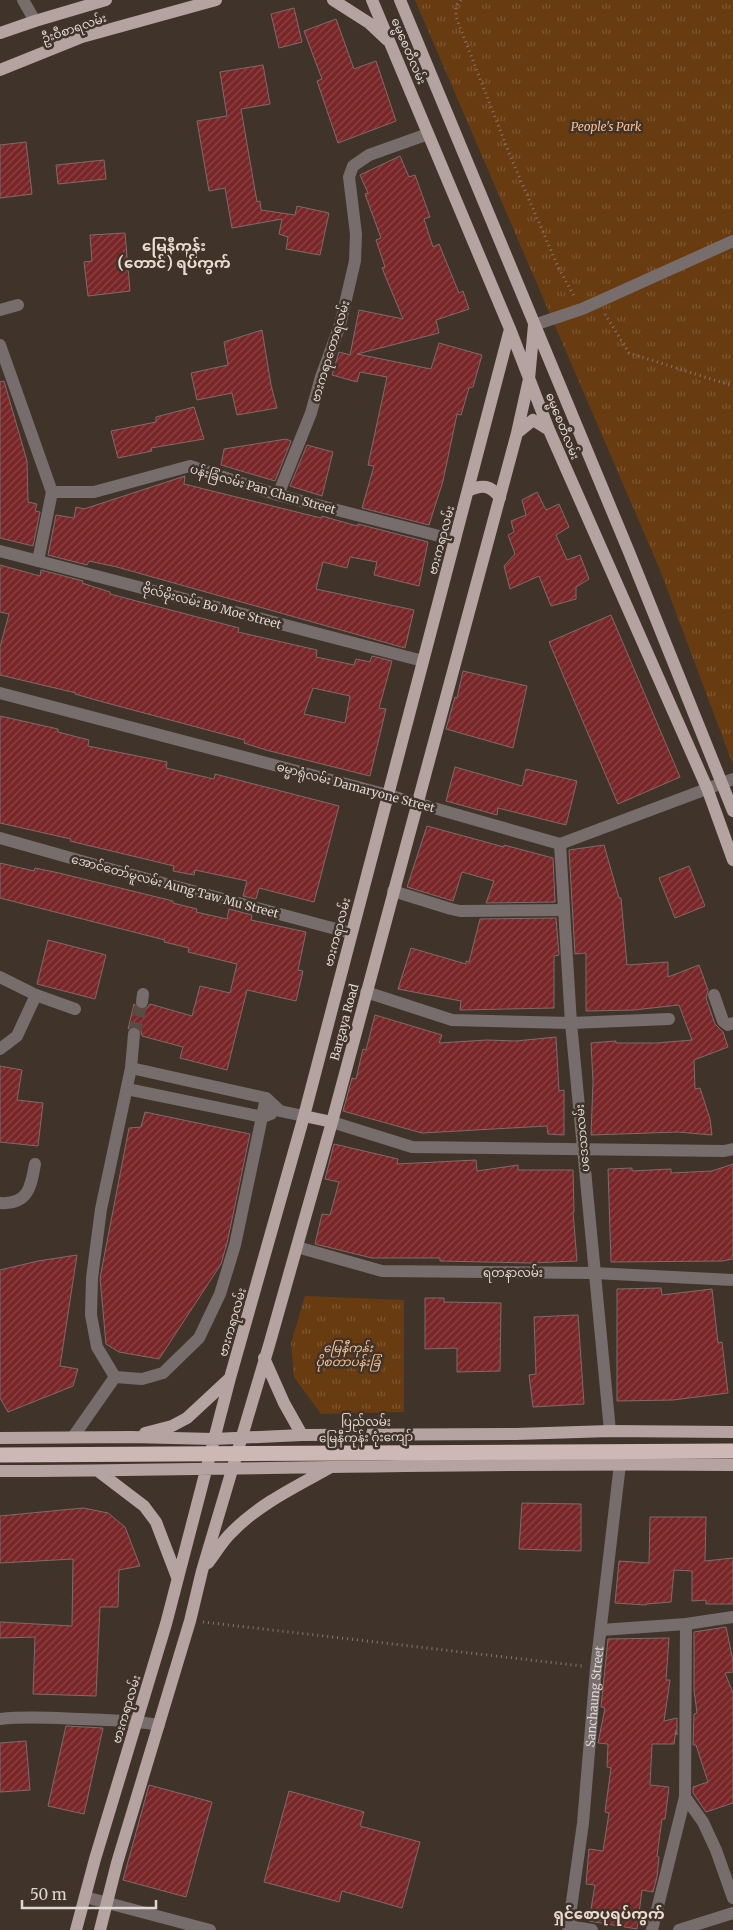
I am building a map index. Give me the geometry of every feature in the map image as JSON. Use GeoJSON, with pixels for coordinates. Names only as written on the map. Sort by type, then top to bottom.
{"type":"FeatureCollection","features":[{"type":"Feature","properties":{"kind":"highway","name":"မြေနီကုန်း ဂုံးကျော်"},"geometry":{"type":"LineString","coordinates":[[0,1455],[733,1451]]}},
{"type":"Feature","properties":{"kind":"main road","name":"ဦးဝီစာရလမ်း"},"geometry":{"type":"LineString","coordinates":[[0,34],[35,21],[106,0]]}},
{"type":"Feature","properties":{"kind":"main road","name":"ဦးဝီစာရလမ်း"},"geometry":{"type":"LineString","coordinates":[[0,70],[82,37],[216,0]]}},
{"type":"Feature","properties":{"kind":"main road"},"geometry":{"type":"LineString","coordinates":[[333,0],[369,23],[391,43]]}},
{"type":"Feature","properties":{"kind":"main road","name":"ဓမ္မစေတီလမ်း"},"geometry":{"type":"LineString","coordinates":[[372,0],[510,329],[549,430],[707,788],[733,860]]}},
{"type":"Feature","properties":{"kind":"main road","name":"ဓမ္မစေတီလမ်း"},"geometry":{"type":"LineString","coordinates":[[402,3],[534,325],[728,781],[733,810]]}},
{"type":"Feature","properties":{"kind":"main road"},"geometry":{"type":"LineString","coordinates":[[418,804],[517,433],[529,379],[534,325]]}},
{"type":"Feature","properties":{"kind":"main road","name":"ဗားကရာလမ်း"},"geometry":{"type":"LineString","coordinates":[[76,1930],[166,1624],[230,1378],[304,1116],[510,329]]}},
{"type":"Feature","properties":{"kind":"main road"},"geometry":{"type":"LineString","coordinates":[[517,433],[534,420],[549,430]]}},
{"type":"Feature","properties":{"kind":"main road"},"geometry":{"type":"LineString","coordinates":[[468,491],[482,486],[489,486],[496,491],[500,498]]}},
{"type":"Feature","properties":{"kind":"main road","name":"Bargaya Road"},"geometry":{"type":"LineString","coordinates":[[297,1248],[418,804]]}},
{"type":"Feature","properties":{"kind":"main road"},"geometry":{"type":"LineString","coordinates":[[304,1116],[332,1122]]}},
{"type":"Feature","properties":{"kind":"main road"},"geometry":{"type":"LineString","coordinates":[[100,1930],[117,1863],[190,1621],[202,1571],[297,1248]]}},
{"type":"Feature","properties":{"kind":"main road"},"geometry":{"type":"LineString","coordinates":[[264,1358],[284,1403],[302,1435]]}},
{"type":"Feature","properties":{"kind":"main road"},"geometry":{"type":"LineString","coordinates":[[131,1436],[172,1426],[188,1418],[230,1378]]}},
{"type":"Feature","properties":{"kind":"main road","name":"ပြည်လမ်း"},"geometry":{"type":"LineString","coordinates":[[0,1438],[131,1436],[214,1439],[302,1435],[516,1434],[610,1431],[733,1432]]}},
{"type":"Feature","properties":{"kind":"main road"},"geometry":{"type":"LineString","coordinates":[[0,1471],[233,1470],[332,1466],[733,1465]]}},
{"type":"Feature","properties":{"kind":"main road"},"geometry":{"type":"LineString","coordinates":[[202,1571],[230,1533],[242,1522],[282,1495],[332,1466]]}},
{"type":"Feature","properties":{"kind":"main road"},"geometry":{"type":"LineString","coordinates":[[98,1471],[144,1506],[156,1522],[177,1577]]}},
{"type":"Feature","properties":{"kind":"street"},"geometry":{"type":"LineString","coordinates":[[23,0],[35,21]]}},
{"type":"Feature","properties":{"kind":"street","name":"ဗားကရာတောရလမ်း"},"geometry":{"type":"LineString","coordinates":[[278,494],[311,413],[321,377],[340,325],[355,261],[356,234],[349,177],[353,166],[369,155],[428,134]]}},
{"type":"Feature","properties":{"kind":"street"},"geometry":{"type":"LineString","coordinates":[[534,325],[582,310],[733,241]]}},
{"type":"Feature","properties":{"kind":"street"},"geometry":{"type":"LineString","coordinates":[[0,310],[18,305]]}},
{"type":"Feature","properties":{"kind":"street"},"geometry":{"type":"LineString","coordinates":[[0,345],[52,492],[38,561]]}},
{"type":"Feature","properties":{"kind":"street","name":"ပန်းခြံလမ်း Pan Chan Street"},"geometry":{"type":"LineString","coordinates":[[52,492],[94,492],[190,466],[278,494],[455,540]]}},
{"type":"Feature","properties":{"kind":"street","name":"ဗိုလ်မိုးလမ်း Bo Moe Street"},"geometry":{"type":"LineString","coordinates":[[0,551],[423,661]]}},
{"type":"Feature","properties":{"kind":"street","name":"ဓမ္မာရုံလမ်း Damaryone Street"},"geometry":{"type":"LineString","coordinates":[[0,693],[388,795],[560,844]]}},
{"type":"Feature","properties":{"kind":"street"},"geometry":{"type":"LineString","coordinates":[[560,844],[728,781]]}},
{"type":"Feature","properties":{"kind":"street","name":"အောင်တော်မူလမ်း Aung Taw Mu Street"},"geometry":{"type":"LineString","coordinates":[[0,838],[351,933]]}},
{"type":"Feature","properties":{"kind":"street","name":"ပဒေသာလမ်း"},"geometry":{"type":"LineString","coordinates":[[560,844],[570,1024],[610,1431]]}},
{"type":"Feature","properties":{"kind":"street"},"geometry":{"type":"LineString","coordinates":[[393,891],[451,910],[564,910]]}},
{"type":"Feature","properties":{"kind":"street"},"geometry":{"type":"LineString","coordinates":[[0,977],[36,995],[75,1010]]}},
{"type":"Feature","properties":{"kind":"street"},"geometry":{"type":"LineString","coordinates":[[366,992],[452,1020],[570,1024],[669,1019]]}},
{"type":"Feature","properties":{"kind":"street"},"geometry":{"type":"LineString","coordinates":[[0,1049],[17,1036],[36,995]]}},
{"type":"Feature","properties":{"kind":"street"},"geometry":{"type":"LineString","coordinates":[[714,995],[723,1021],[728,1025],[733,1023]]}},
{"type":"Feature","properties":{"kind":"street"},"geometry":{"type":"LineString","coordinates":[[114,1377],[97,1348],[91,1315],[92,1278],[101,1209],[131,1068],[134,1034]]}},
{"type":"Feature","properties":{"kind":"street"},"geometry":{"type":"LineString","coordinates":[[131,1068],[266,1098],[280,1111],[304,1116]]}},
{"type":"Feature","properties":{"kind":"street"},"geometry":{"type":"LineString","coordinates":[[127,1088],[263,1117],[280,1111]]}},
{"type":"Feature","properties":{"kind":"street"},"geometry":{"type":"LineString","coordinates":[[114,1377],[142,1379],[163,1373],[199,1338],[220,1294],[236,1245],[266,1098]]}},
{"type":"Feature","properties":{"kind":"street"},"geometry":{"type":"LineString","coordinates":[[332,1122],[412,1147],[724,1151],[733,1149]]}},
{"type":"Feature","properties":{"kind":"street"},"geometry":{"type":"LineString","coordinates":[[0,1203],[9,1204],[24,1198],[31,1186],[35,1164]]}},
{"type":"Feature","properties":{"kind":"street","name":"ရတနာလမ်း"},"geometry":{"type":"LineString","coordinates":[[297,1248],[382,1271],[594,1273],[733,1280]]}},
{"type":"Feature","properties":{"kind":"street"},"geometry":{"type":"LineString","coordinates":[[74,1437],[114,1377]]}},
{"type":"Feature","properties":{"kind":"street","name":"Sanchaung Street"},"geometry":{"type":"LineString","coordinates":[[569,1928],[583,1823],[596,1668],[620,1464]]}},
{"type":"Feature","properties":{"kind":"street"},"geometry":{"type":"LineString","coordinates":[[601,1630],[686,1624],[733,1617]]}},
{"type":"Feature","properties":{"kind":"street"},"geometry":{"type":"LineString","coordinates":[[652,1930],[685,1797],[686,1624]]}},
{"type":"Feature","properties":{"kind":"street"},"geometry":{"type":"LineString","coordinates":[[0,1719],[24,1717],[137,1721],[159,1725]]}},
{"type":"Feature","properties":{"kind":"street"},"geometry":{"type":"LineString","coordinates":[[685,1797],[703,1822],[716,1850],[733,1898]]}},
{"type":"Feature","properties":{"kind":"street"},"geometry":{"type":"LineString","coordinates":[[85,1897],[210,1930]]}},
{"type":"Feature","properties":{"kind":"street"},"geometry":{"type":"LineString","coordinates":[[679,1930],[733,1913]]}},
{"type":"Feature","properties":{"kind":"street"},"geometry":{"type":"LineString","coordinates":[[569,1928],[592,1930]]}},
{"type":"Feature","properties":{"kind":"path"},"geometry":{"type":"LineString","coordinates":[[461,0],[456,6],[456,18],[459,26],[554,258],[582,310]]}},
{"type":"Feature","properties":{"kind":"path"},"geometry":{"type":"LineString","coordinates":[[598,302],[629,353],[733,386]]}},
{"type":"Feature","properties":{"kind":"path"},"geometry":{"type":"LineString","coordinates":[[190,1621],[596,1668]]}},
{"type":"Feature","properties":{"kind":"green space","name":"People's Park"},"geometry":{"type":"Polygon","coordinates":[[[415,0],[733,0],[733,765],[660,570],[415,0]]]}},
{"type":"Feature","properties":{"kind":"green space","name":"မြေနီကုန်း ပိုစတာပန်းခြံ"},"geometry":{"type":"Polygon","coordinates":[[[305,1296],[404,1300],[404,1412],[321,1414],[294,1377],[291,1343],[305,1296]]]}},
{"type":"Feature","properties":{"kind":"building"},"geometry":{"type":"Polygon","coordinates":[[[294,8],[302,42],[279,48],[271,14],[294,8]]]}},
{"type":"Feature","properties":{"kind":"building"},"geometry":{"type":"Polygon","coordinates":[[[336,19],[354,69],[376,61],[396,121],[338,143],[317,81],[322,79],[304,31],[336,19]]]}},
{"type":"Feature","properties":{"kind":"building"},"geometry":{"type":"Polygon","coordinates":[[[263,65],[270,104],[241,109],[257,202],[260,201],[261,210],[295,215],[297,206],[329,213],[320,255],[286,249],[288,237],[279,234],[282,219],[232,228],[225,188],[209,191],[197,121],[227,116],[220,72],[263,65]]]}},
{"type":"Feature","properties":{"kind":"building"},"geometry":{"type":"Polygon","coordinates":[[[26,142],[32,194],[0,198],[0,145],[26,142]]]}},
{"type":"Feature","properties":{"kind":"building"},"geometry":{"type":"Polygon","coordinates":[[[400,156],[409,177],[415,175],[430,217],[424,219],[433,247],[439,244],[459,293],[463,291],[469,309],[436,320],[439,333],[357,354],[431,369],[439,343],[482,355],[473,387],[469,388],[461,415],[457,414],[443,481],[429,525],[362,508],[374,466],[368,465],[387,377],[360,372],[357,382],[332,375],[339,352],[350,355],[359,310],[403,319],[382,268],[385,267],[376,240],[381,238],[365,194],[368,193],[360,175],[400,156]]]}},
{"type":"Feature","properties":{"kind":"building"},"geometry":{"type":"Polygon","coordinates":[[[104,160],[106,179],[58,184],[56,165],[104,160]]]}},
{"type":"Feature","properties":{"kind":"building"},"geometry":{"type":"Polygon","coordinates":[[[125,233],[130,291],[88,296],[84,262],[92,261],[90,235],[125,233]]]}},
{"type":"Feature","properties":{"kind":"building"},"geometry":{"type":"Polygon","coordinates":[[[262,330],[271,385],[277,408],[237,415],[232,393],[197,400],[191,373],[228,365],[224,342],[262,330]]]}},
{"type":"Feature","properties":{"kind":"building"},"geometry":{"type":"Polygon","coordinates":[[[4,381],[27,461],[28,502],[37,504],[35,511],[40,512],[33,546],[0,538],[0,382],[4,381]]]}},
{"type":"Feature","properties":{"kind":"building"},"geometry":{"type":"Polygon","coordinates":[[[194,407],[204,439],[151,448],[152,451],[118,458],[111,431],[156,422],[156,417],[194,407]]]}},
{"type":"Feature","properties":{"kind":"building"},"geometry":{"type":"Polygon","coordinates":[[[286,439],[291,441],[275,481],[221,465],[224,449],[286,439]]]}},
{"type":"Feature","properties":{"kind":"building"},"geometry":{"type":"Polygon","coordinates":[[[307,445],[333,452],[322,496],[290,486],[307,445]]]}},
{"type":"Feature","properties":{"kind":"building"},"geometry":{"type":"Polygon","coordinates":[[[185,476],[184,484],[428,542],[419,586],[374,575],[377,562],[350,557],[347,568],[323,562],[316,589],[414,610],[405,648],[117,567],[89,561],[87,565],[48,555],[56,515],[74,518],[76,507],[84,509],[185,476]]]}},
{"type":"Feature","properties":{"kind":"building"},"geometry":{"type":"Polygon","coordinates":[[[537,492],[546,510],[559,504],[569,527],[556,535],[567,560],[580,555],[589,579],[576,587],[576,599],[551,606],[539,576],[510,589],[504,566],[515,554],[508,535],[514,532],[511,521],[526,515],[522,500],[537,492]]]}},
{"type":"Feature","properties":{"kind":"building"},"geometry":{"type":"Polygon","coordinates":[[[0,565],[40,576],[41,570],[83,581],[82,583],[110,592],[110,594],[239,628],[238,632],[317,650],[316,657],[354,665],[356,659],[370,662],[372,656],[392,661],[379,708],[386,709],[370,776],[266,750],[244,743],[245,740],[76,693],[0,675],[0,647],[9,614],[0,612],[0,565]],[[313,688],[304,714],[345,723],[350,696],[313,688]]]}},
{"type":"Feature","properties":{"kind":"building"},"geometry":{"type":"Polygon","coordinates":[[[611,615],[680,777],[618,804],[549,642],[611,615]]]}},
{"type":"Feature","properties":{"kind":"building"},"geometry":{"type":"Polygon","coordinates":[[[463,671],[527,686],[513,748],[446,729],[455,697],[457,698],[463,671]]]}},
{"type":"Feature","properties":{"kind":"building"},"geometry":{"type":"Polygon","coordinates":[[[0,716],[58,729],[58,732],[89,740],[88,746],[167,762],[166,768],[214,779],[215,774],[339,806],[314,902],[259,888],[256,899],[243,896],[247,881],[195,870],[194,875],[173,871],[174,866],[70,841],[71,839],[0,823],[0,716]]]}},
{"type":"Feature","properties":{"kind":"building"},"geometry":{"type":"Polygon","coordinates":[[[455,767],[522,786],[526,769],[577,781],[566,825],[498,808],[497,815],[446,801],[455,767]]]}},
{"type":"Feature","properties":{"kind":"building"},"geometry":{"type":"Polygon","coordinates":[[[427,826],[553,858],[555,902],[486,903],[494,881],[462,872],[453,901],[407,887],[427,826]]]}},
{"type":"Feature","properties":{"kind":"building"},"geometry":{"type":"Polygon","coordinates":[[[604,845],[619,898],[621,898],[627,965],[668,962],[668,977],[699,965],[708,990],[706,998],[715,1024],[723,1032],[728,1047],[694,1060],[695,1089],[700,1088],[710,1119],[712,1135],[678,1132],[591,1135],[593,1082],[591,1043],[616,1041],[616,1043],[656,1043],[692,1040],[679,1005],[634,1010],[586,1011],[586,953],[575,954],[569,850],[604,845]]]}},
{"type":"Feature","properties":{"kind":"building"},"geometry":{"type":"Polygon","coordinates":[[[0,863],[34,871],[35,868],[59,873],[173,901],[173,903],[197,909],[196,912],[227,919],[229,909],[252,915],[251,920],[306,932],[298,970],[303,971],[296,1001],[247,990],[227,1070],[180,1058],[183,1047],[142,1036],[141,1030],[135,1026],[128,1029],[134,1004],[141,1010],[146,1009],[150,1004],[192,1016],[200,986],[230,993],[237,964],[188,952],[189,948],[164,942],[165,940],[0,898],[0,863]]]}},
{"type":"Feature","properties":{"kind":"building"},"geometry":{"type":"Polygon","coordinates":[[[689,866],[705,906],[675,918],[659,878],[689,866]]]}},
{"type":"Feature","properties":{"kind":"building"},"geometry":{"type":"Polygon","coordinates":[[[556,918],[559,955],[554,956],[554,1008],[460,1010],[461,1001],[398,989],[411,948],[466,964],[466,961],[469,962],[480,919],[556,918]]]}},
{"type":"Feature","properties":{"kind":"building"},"geometry":{"type":"Polygon","coordinates":[[[48,940],[106,955],[95,999],[37,984],[48,940]]]}},
{"type":"Feature","properties":{"kind":"building"},"geometry":{"type":"Polygon","coordinates":[[[375,1015],[442,1035],[439,1043],[487,1040],[516,1041],[556,1037],[559,1091],[564,1090],[564,1135],[548,1134],[547,1126],[422,1133],[343,1111],[352,1078],[356,1079],[363,1049],[366,1050],[375,1015]]]}},
{"type":"Feature","properties":{"kind":"building"},"geometry":{"type":"Polygon","coordinates":[[[0,1066],[22,1070],[17,1100],[43,1103],[38,1146],[0,1142],[0,1066]]]}},
{"type":"Feature","properties":{"kind":"building"},"geometry":{"type":"Polygon","coordinates":[[[145,1112],[250,1134],[221,1264],[159,1359],[119,1352],[106,1344],[100,1278],[129,1128],[141,1127],[145,1112]]]}},
{"type":"Feature","properties":{"kind":"building"},"geometry":{"type":"Polygon","coordinates":[[[334,1144],[398,1159],[397,1164],[476,1160],[477,1171],[518,1165],[518,1170],[573,1170],[573,1212],[577,1261],[532,1263],[440,1261],[440,1258],[372,1258],[315,1244],[322,1214],[330,1215],[339,1182],[325,1179],[334,1144]]]}},
{"type":"Feature","properties":{"kind":"building"},"geometry":{"type":"Polygon","coordinates":[[[733,1164],[733,1259],[722,1261],[611,1262],[608,1169],[632,1168],[632,1171],[671,1169],[671,1173],[712,1171],[733,1164]]]}},
{"type":"Feature","properties":{"kind":"building"},"geometry":{"type":"Polygon","coordinates":[[[77,1255],[60,1366],[78,1369],[73,1386],[8,1412],[0,1398],[0,1270],[38,1261],[77,1255]]]}},
{"type":"Feature","properties":{"kind":"building"},"geometry":{"type":"Polygon","coordinates":[[[661,1288],[662,1295],[712,1289],[718,1343],[722,1342],[728,1393],[673,1400],[617,1401],[617,1289],[661,1288]]]}},
{"type":"Feature","properties":{"kind":"building"},"geometry":{"type":"Polygon","coordinates":[[[425,1298],[444,1298],[444,1302],[501,1303],[500,1371],[457,1372],[457,1348],[425,1349],[425,1298]]]}},
{"type":"Feature","properties":{"kind":"building"},"geometry":{"type":"Polygon","coordinates":[[[578,1315],[584,1404],[533,1407],[529,1375],[536,1374],[534,1317],[578,1315]]]}},
{"type":"Feature","properties":{"kind":"building"},"geometry":{"type":"Polygon","coordinates":[[[522,1503],[581,1504],[581,1551],[519,1549],[522,1503]]]}},
{"type":"Feature","properties":{"kind":"building"},"geometry":{"type":"Polygon","coordinates":[[[83,1508],[108,1513],[125,1527],[140,1566],[119,1570],[118,1607],[100,1607],[96,1696],[33,1694],[35,1637],[0,1638],[0,1622],[72,1626],[73,1559],[0,1563],[0,1516],[83,1508]]]}},
{"type":"Feature","properties":{"kind":"building"},"geometry":{"type":"Polygon","coordinates":[[[650,1517],[706,1517],[705,1561],[733,1558],[733,1604],[706,1604],[706,1600],[692,1601],[692,1571],[674,1570],[671,1602],[646,1605],[615,1603],[619,1561],[649,1563],[650,1517]]]}},
{"type":"Feature","properties":{"kind":"building"},"geometry":{"type":"Polygon","coordinates":[[[726,1627],[733,1661],[733,1672],[725,1673],[733,1693],[733,1803],[706,1812],[693,1793],[693,1787],[708,1782],[696,1745],[693,1745],[694,1714],[697,1713],[694,1690],[694,1632],[726,1627]]]}},
{"type":"Feature","properties":{"kind":"building"},"geometry":{"type":"Polygon","coordinates":[[[669,1638],[666,1680],[670,1680],[664,1721],[677,1718],[677,1735],[676,1730],[674,1744],[652,1744],[650,1785],[669,1787],[665,1819],[662,1819],[657,1856],[659,1857],[657,1877],[653,1892],[642,1890],[637,1929],[589,1921],[595,1885],[586,1884],[589,1849],[603,1851],[609,1813],[605,1812],[611,1768],[607,1767],[608,1744],[598,1743],[605,1708],[601,1707],[608,1639],[669,1638]]]}},
{"type":"Feature","properties":{"kind":"building"},"geometry":{"type":"Polygon","coordinates":[[[66,1726],[103,1728],[84,1814],[48,1806],[66,1726]]]}},
{"type":"Feature","properties":{"kind":"building"},"geometry":{"type":"Polygon","coordinates":[[[26,1741],[30,1790],[0,1792],[0,1743],[26,1741]]]}},
{"type":"Feature","properties":{"kind":"building"},"geometry":{"type":"Polygon","coordinates":[[[149,1785],[212,1802],[186,1897],[123,1880],[149,1785]]]}},
{"type":"Feature","properties":{"kind":"building"},"geometry":{"type":"Polygon","coordinates":[[[289,1791],[364,1812],[360,1826],[420,1842],[402,1908],[342,1891],[339,1902],[264,1882],[289,1791]]]}},
{"type":"Feature","properties":{"kind":"tunnel"},"geometry":{"type":"LineString","coordinates":[[134,1034],[142,1002]]}},
{"type":"Feature","properties":{"kind":"district","name":"မြေနီကုန်း (တောင်) ရပ်ကွက်"},"geometry":{"type":"Point","coordinates":[174,254]}},
{"type":"Feature","properties":{"kind":"district","name":"ရှင်စောပုရပ်ကွက်"},"geometry":{"type":"Point","coordinates":[609,1913]}}]}
